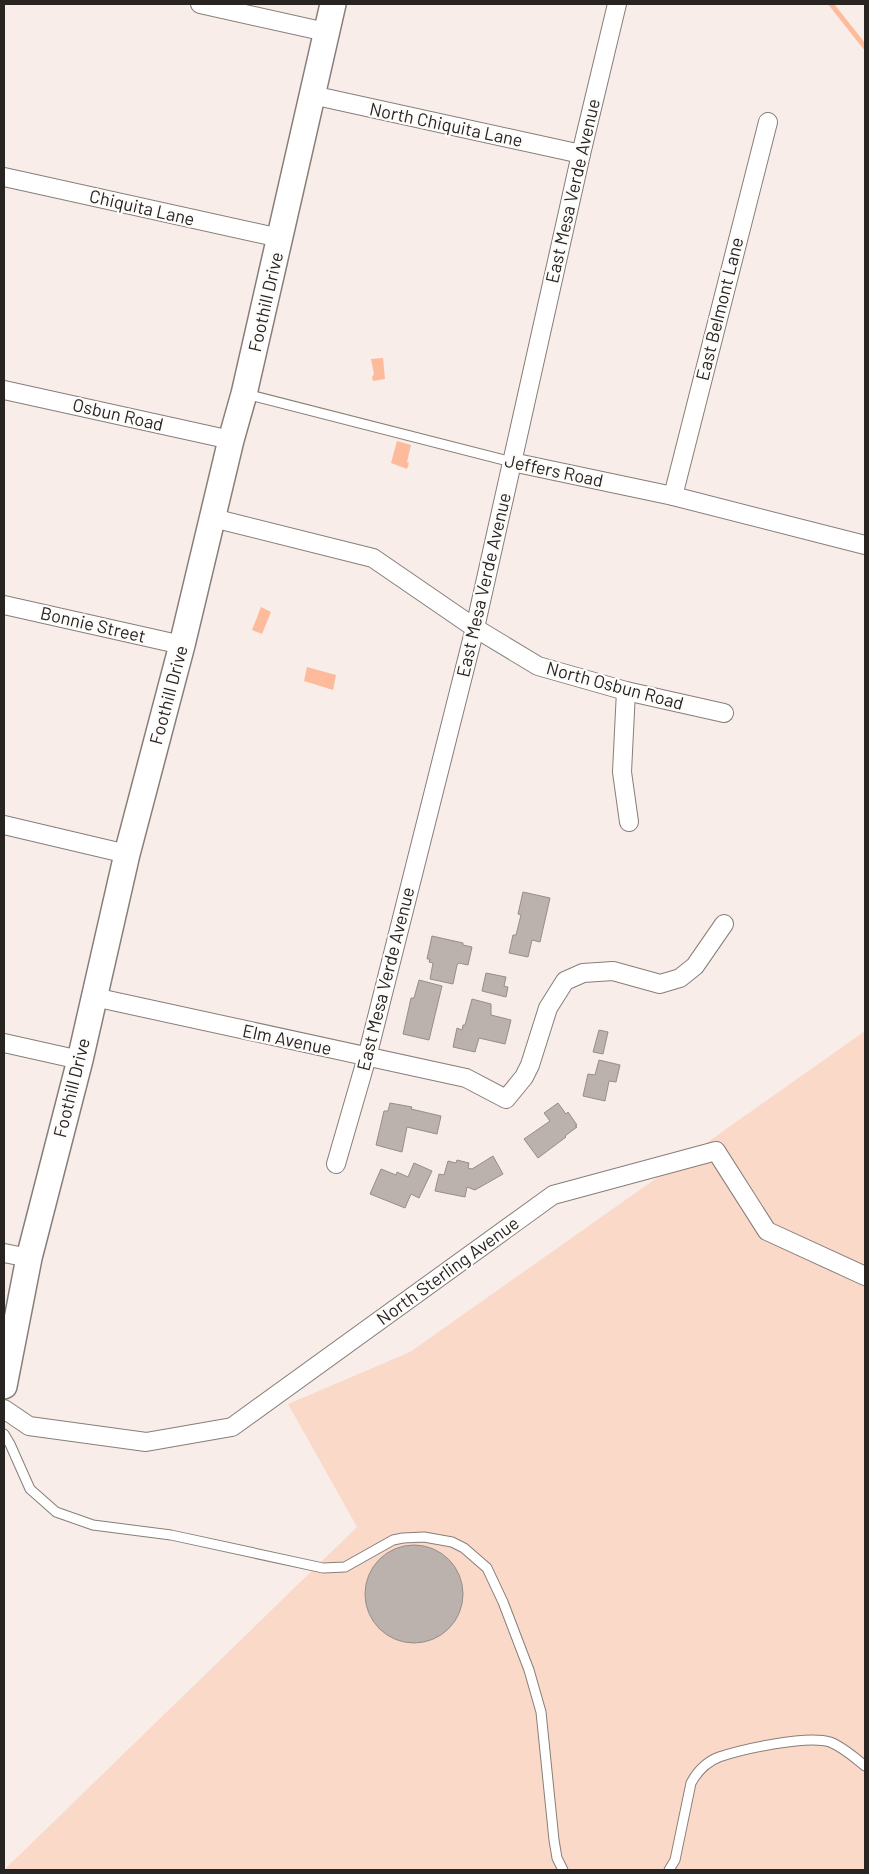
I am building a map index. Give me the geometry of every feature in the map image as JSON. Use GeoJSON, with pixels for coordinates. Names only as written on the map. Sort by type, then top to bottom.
{"type":"FeatureCollection","features":[{"type":"Feature","properties":{"kind":"street"},"geometry":{"type":"LineString","coordinates":[[200,4],[326,32]]}},
{"type":"Feature","properties":{"kind":"street","name":"Foothill Drive"},"geometry":{"type":"LineString","coordinates":[[4,1386],[29,1258],[80,1060],[127,854],[182,645],[231,440],[244,394],[333,4]]}},
{"type":"Feature","properties":{"kind":"street","name":"East Mesa Verde Avenue"},"geometry":{"type":"LineString","coordinates":[[336,1164],[367,1057],[475,628],[581,154],[617,4]]}},
{"type":"Feature","properties":{"kind":"street","name":"North Chiquita Lane"},"geometry":{"type":"LineString","coordinates":[[312,95],[581,154]]}},
{"type":"Feature","properties":{"kind":"street","name":"East Belmont Lane"},"geometry":{"type":"LineString","coordinates":[[673,496],[768,122]]}},
{"type":"Feature","properties":{"kind":"street","name":"Chiquita Lane"},"geometry":{"type":"LineString","coordinates":[[4,177],[280,238]]}},
{"type":"Feature","properties":{"kind":"street","name":"Osbun Road"},"geometry":{"type":"LineString","coordinates":[[4,390],[231,440]]}},
{"type":"Feature","properties":{"kind":"street","name":"Jeffers Road"},"geometry":{"type":"LineString","coordinates":[[512,462],[673,496],[865,545]]}},
{"type":"Feature","properties":{"kind":"street","name":"North Osbun Road"},"geometry":{"type":"LineString","coordinates":[[213,518],[373,558],[475,628],[538,666],[626,691],[724,713]]}},
{"type":"Feature","properties":{"kind":"street","name":"Bonnie Street"},"geometry":{"type":"LineString","coordinates":[[4,606],[182,645]]}},
{"type":"Feature","properties":{"kind":"street"},"geometry":{"type":"LineString","coordinates":[[626,691],[622,772],[629,822]]}},
{"type":"Feature","properties":{"kind":"street"},"geometry":{"type":"LineString","coordinates":[[4,825],[127,854]]}},
{"type":"Feature","properties":{"kind":"street","name":"Elm Avenue"},"geometry":{"type":"LineString","coordinates":[[94,997],[466,1078],[506,1099],[524,1077],[530,1065],[548,1008],[565,981],[583,973],[614,971],[660,984],[680,978],[695,966],[724,924]]}},
{"type":"Feature","properties":{"kind":"street"},"geometry":{"type":"LineString","coordinates":[[4,1042],[80,1060]]}},
{"type":"Feature","properties":{"kind":"street","name":"North Sterling Avenue"},"geometry":{"type":"LineString","coordinates":[[4,1409],[29,1426],[146,1442],[232,1427],[553,1195],[716,1151],[767,1231],[865,1276]]}},
{"type":"Feature","properties":{"kind":"street"},"geometry":{"type":"LineString","coordinates":[[4,1253],[29,1258]]}},
{"type":"Feature","properties":{"kind":"lane","name":"Jeffers Road"},"geometry":{"type":"LineString","coordinates":[[244,394],[512,462]]}},
{"type":"Feature","properties":{"kind":"lane"},"geometry":{"type":"LineString","coordinates":[[4,1434],[30,1490],[56,1512],[93,1525],[171,1535],[323,1568],[345,1567],[393,1540],[403,1538],[424,1537],[452,1542],[472,1553],[487,1568],[503,1602],[537,1693],[541,1712],[554,1840],[557,1858],[563,1870]]}},
{"type":"Feature","properties":{"kind":"lane"},"geometry":{"type":"LineString","coordinates":[[668,1870],[675,1860],[691,1783],[704,1766],[718,1758],[787,1743],[820,1740],[840,1746],[865,1766]]}},
{"type":"Feature","properties":{"kind":"shaded area"},"geometry":{"type":"Polygon","coordinates":[[[383,358],[385,379],[373,381],[372,377],[374,374],[371,359],[383,358]]]}},
{"type":"Feature","properties":{"kind":"shaded area"},"geometry":{"type":"Polygon","coordinates":[[[397,441],[411,445],[407,469],[391,463],[397,441]]]}},
{"type":"Feature","properties":{"kind":"shaded area"},"geometry":{"type":"Polygon","coordinates":[[[261,607],[271,612],[262,634],[252,630],[261,607]]]}},
{"type":"Feature","properties":{"kind":"shaded area"},"geometry":{"type":"Polygon","coordinates":[[[307,667],[336,675],[333,690],[304,681],[307,667]]]}},
{"type":"Feature","properties":{"kind":"shaded area"},"geometry":{"type":"Polygon","coordinates":[[[865,1031],[865,1870],[4,1870],[357,1527],[288,1404],[410,1352],[865,1031]]]}},
{"type":"Feature","properties":{"kind":"building"},"geometry":{"type":"Polygon","coordinates":[[[523,892],[550,898],[540,942],[532,940],[528,957],[509,953],[513,935],[516,935],[521,915],[518,914],[523,892]]]}},
{"type":"Feature","properties":{"kind":"building"},"geometry":{"type":"Polygon","coordinates":[[[432,936],[472,947],[468,965],[459,963],[457,965],[453,984],[430,979],[433,963],[429,962],[430,959],[427,959],[432,936]]]}},
{"type":"Feature","properties":{"kind":"building"},"geometry":{"type":"Polygon","coordinates":[[[486,973],[506,977],[504,986],[508,987],[506,997],[482,991],[486,973]]]}},
{"type":"Feature","properties":{"kind":"building"},"geometry":{"type":"Polygon","coordinates":[[[419,980],[442,986],[429,1040],[403,1034],[411,998],[414,998],[419,980]]]}},
{"type":"Feature","properties":{"kind":"building"},"geometry":{"type":"Polygon","coordinates":[[[472,999],[491,1004],[491,1015],[511,1020],[505,1044],[479,1038],[475,1052],[453,1047],[457,1028],[462,1030],[463,1025],[465,1025],[472,999]]]}},
{"type":"Feature","properties":{"kind":"building"},"geometry":{"type":"Polygon","coordinates":[[[599,1030],[608,1032],[603,1054],[593,1052],[599,1030]]]}},
{"type":"Feature","properties":{"kind":"building"},"geometry":{"type":"Polygon","coordinates":[[[599,1060],[620,1065],[616,1082],[609,1081],[605,1101],[583,1096],[588,1074],[595,1075],[599,1060]]]}},
{"type":"Feature","properties":{"kind":"building"},"geometry":{"type":"Polygon","coordinates":[[[390,1103],[412,1107],[411,1109],[441,1116],[437,1134],[407,1127],[402,1152],[376,1145],[384,1111],[388,1111],[390,1103]]]}},
{"type":"Feature","properties":{"kind":"building"},"geometry":{"type":"Polygon","coordinates":[[[558,1103],[566,1114],[568,1112],[577,1127],[538,1158],[524,1139],[550,1121],[544,1113],[558,1103]]]}},
{"type":"Feature","properties":{"kind":"building"},"geometry":{"type":"Polygon","coordinates":[[[493,1156],[503,1174],[475,1190],[467,1187],[465,1197],[435,1191],[439,1174],[444,1175],[448,1161],[456,1163],[457,1160],[469,1163],[468,1168],[472,1169],[493,1156]]]}},
{"type":"Feature","properties":{"kind":"building"},"geometry":{"type":"Polygon","coordinates":[[[414,1163],[432,1171],[419,1198],[411,1194],[405,1208],[370,1194],[381,1169],[396,1175],[397,1172],[408,1177],[414,1163]]]}},
{"type":"Feature","properties":{"kind":"building"},"geometry":{"type":"Polygon","coordinates":[[[414,1545],[433,1549],[449,1559],[459,1575],[463,1594],[459,1613],[449,1629],[433,1639],[414,1643],[395,1639],[379,1629],[369,1613],[365,1594],[369,1575],[379,1559],[395,1549],[414,1545]]]}},
{"type":"Feature","properties":{"kind":"waterway"},"geometry":{"type":"LineString","coordinates":[[831,4],[865,47]]}}]}
